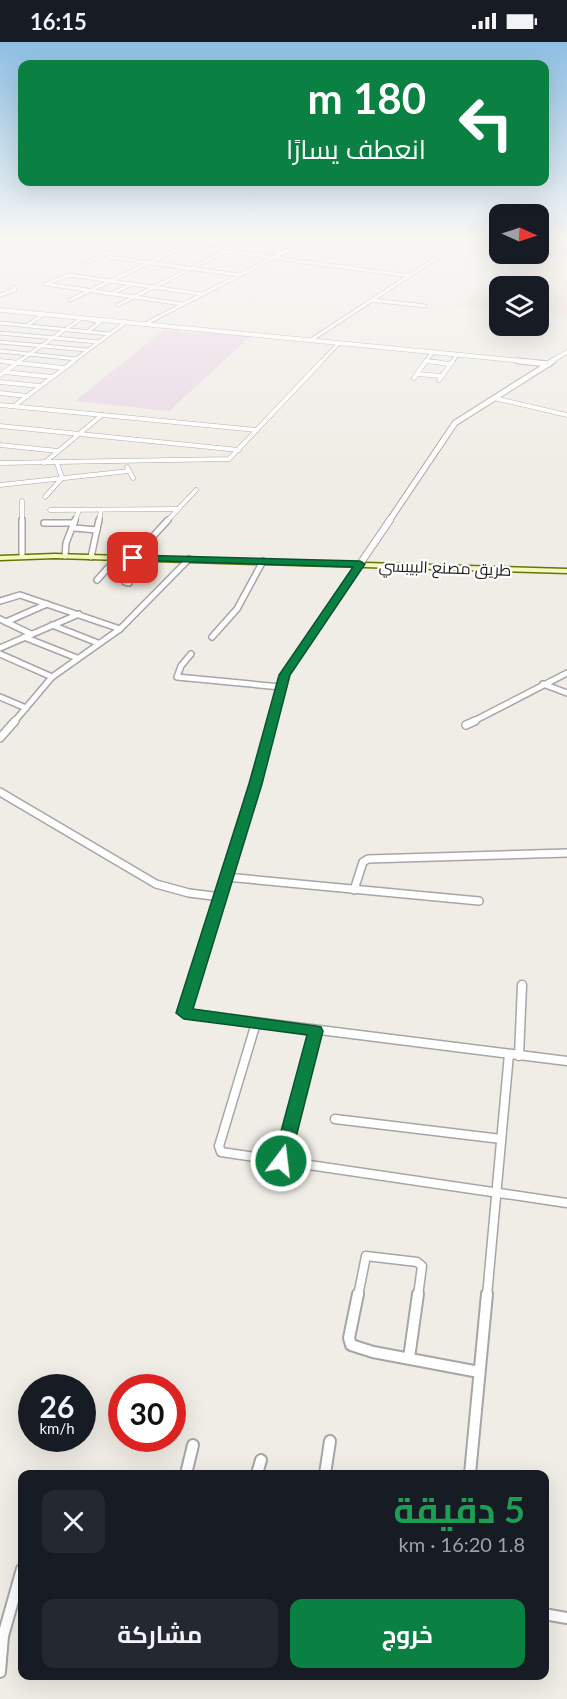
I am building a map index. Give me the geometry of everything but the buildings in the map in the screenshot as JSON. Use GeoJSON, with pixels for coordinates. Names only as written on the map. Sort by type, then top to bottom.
{"type":"FeatureCollection","features":[{"type":"Feature","properties":{"kind":"main road","name":"طريق مصنع البيبسي"},"geometry":{"type":"LineString","coordinates":[[0,558],[22,556],[118,557],[567,571]]}},
{"type":"Feature","properties":{"kind":"street"},"geometry":{"type":"LineString","coordinates":[[37,313],[100,322],[87,332]]}},
{"type":"Feature","properties":{"kind":"street"},"geometry":{"type":"LineString","coordinates":[[145,324],[165,313]]}},
{"type":"Feature","properties":{"kind":"street"},"geometry":{"type":"LineString","coordinates":[[311,340],[351,313]]}},
{"type":"Feature","properties":{"kind":"street"},"geometry":{"type":"LineString","coordinates":[[0,342],[44,314]]}},
{"type":"Feature","properties":{"kind":"street"},"geometry":{"type":"LineString","coordinates":[[2,373],[81,319],[549,364]]}},
{"type":"Feature","properties":{"kind":"street"},"geometry":{"type":"LineString","coordinates":[[14,406],[126,322]]}},
{"type":"Feature","properties":{"kind":"street"},"geometry":{"type":"LineString","coordinates":[[0,323],[109,334]]}},
{"type":"Feature","properties":{"kind":"street"},"geometry":{"type":"LineString","coordinates":[[0,333],[98,342]]}},
{"type":"Feature","properties":{"kind":"street"},"geometry":{"type":"LineString","coordinates":[[0,342],[87,350]]}},
{"type":"Feature","properties":{"kind":"street"},"geometry":{"type":"LineString","coordinates":[[0,463],[228,460],[339,343]]}},
{"type":"Feature","properties":{"kind":"street"},"geometry":{"type":"LineString","coordinates":[[0,351],[76,359]]}},
{"type":"Feature","properties":{"kind":"street"},"geometry":{"type":"LineString","coordinates":[[432,352],[415,376],[440,378],[457,355]]}},
{"type":"Feature","properties":{"kind":"street"},"geometry":{"type":"LineString","coordinates":[[567,352],[453,425],[286,672],[255,784],[184,1013],[567,1062]]}},
{"type":"Feature","properties":{"kind":"street"},"geometry":{"type":"LineString","coordinates":[[0,361],[64,368]]}},
{"type":"Feature","properties":{"kind":"street"},"geometry":{"type":"LineString","coordinates":[[426,361],[450,364]]}},
{"type":"Feature","properties":{"kind":"street"},"geometry":{"type":"LineString","coordinates":[[2,373],[52,377]]}},
{"type":"Feature","properties":{"kind":"street"},"geometry":{"type":"LineString","coordinates":[[0,382],[40,386]]}},
{"type":"Feature","properties":{"kind":"street"},"geometry":{"type":"LineString","coordinates":[[0,393],[27,396]]}},
{"type":"Feature","properties":{"kind":"street"},"geometry":{"type":"LineString","coordinates":[[494,398],[567,415]]}},
{"type":"Feature","properties":{"kind":"street"},"geometry":{"type":"LineString","coordinates":[[0,405],[257,430]]}},
{"type":"Feature","properties":{"kind":"street"},"geometry":{"type":"LineString","coordinates":[[44,464],[102,415]]}},
{"type":"Feature","properties":{"kind":"street"},"geometry":{"type":"LineString","coordinates":[[0,426],[238,450]]}},
{"type":"Feature","properties":{"kind":"street"},"geometry":{"type":"LineString","coordinates":[[0,445],[58,451]]}},
{"type":"Feature","properties":{"kind":"street"},"geometry":{"type":"LineString","coordinates":[[125,462],[133,478]]}},
{"type":"Feature","properties":{"kind":"street"},"geometry":{"type":"LineString","coordinates":[[57,463],[62,478]]}},
{"type":"Feature","properties":{"kind":"street"},"geometry":{"type":"LineString","coordinates":[[0,485],[129,471]]}},
{"type":"Feature","properties":{"kind":"street"},"geometry":{"type":"LineString","coordinates":[[45,497],[62,478]]}},
{"type":"Feature","properties":{"kind":"street"},"geometry":{"type":"LineString","coordinates":[[133,558],[196,490]]}},
{"type":"Feature","properties":{"kind":"street"},"geometry":{"type":"LineString","coordinates":[[22,501],[22,556]]}},
{"type":"Feature","properties":{"kind":"street"},"geometry":{"type":"LineString","coordinates":[[50,510],[178,509]]}},
{"type":"Feature","properties":{"kind":"street"},"geometry":{"type":"LineString","coordinates":[[64,556],[66,543],[79,510]]}},
{"type":"Feature","properties":{"kind":"street"},"geometry":{"type":"LineString","coordinates":[[91,557],[101,510]]}},
{"type":"Feature","properties":{"kind":"street"},"geometry":{"type":"LineString","coordinates":[[44,524],[74,525],[96,530]]}},
{"type":"Feature","properties":{"kind":"street"},"geometry":{"type":"LineString","coordinates":[[97,580],[118,557]]}},
{"type":"Feature","properties":{"kind":"street"},"geometry":{"type":"LineString","coordinates":[[0,738],[52,677],[120,629],[189,559]]}},
{"type":"Feature","properties":{"kind":"street"},"geometry":{"type":"LineString","coordinates":[[213,638],[237,609],[263,561]]}},
{"type":"Feature","properties":{"kind":"street"},"geometry":{"type":"LineString","coordinates":[[106,570],[126,574],[125,582],[129,583]]}},
{"type":"Feature","properties":{"kind":"street"},"geometry":{"type":"LineString","coordinates":[[0,601],[20,595],[120,629]]}},
{"type":"Feature","properties":{"kind":"street"},"geometry":{"type":"LineString","coordinates":[[3,621],[47,604]]}},
{"type":"Feature","properties":{"kind":"street"},"geometry":{"type":"LineString","coordinates":[[0,648],[79,614]]}},
{"type":"Feature","properties":{"kind":"street"},"geometry":{"type":"LineString","coordinates":[[3,621],[31,634]]}},
{"type":"Feature","properties":{"kind":"street"},"geometry":{"type":"LineString","coordinates":[[52,625],[98,644]]}},
{"type":"Feature","properties":{"kind":"street"},"geometry":{"type":"LineString","coordinates":[[24,637],[77,658]]}},
{"type":"Feature","properties":{"kind":"street"},"geometry":{"type":"LineString","coordinates":[[0,654],[52,677]]}},
{"type":"Feature","properties":{"kind":"street"},"geometry":{"type":"LineString","coordinates":[[191,654],[181,666],[177,676],[281,687]]}},
{"type":"Feature","properties":{"kind":"street"},"geometry":{"type":"LineString","coordinates":[[466,725],[567,673]]}},
{"type":"Feature","properties":{"kind":"street"},"geometry":{"type":"LineString","coordinates":[[543,684],[567,693]]}},
{"type":"Feature","properties":{"kind":"street"},"geometry":{"type":"LineString","coordinates":[[0,697],[26,708]]}},
{"type":"Feature","properties":{"kind":"street"},"geometry":{"type":"LineString","coordinates":[[0,792],[156,884],[169,889],[220,897]]}},
{"type":"Feature","properties":{"kind":"street"},"geometry":{"type":"LineString","coordinates":[[354,890],[363,862],[368,859],[567,853]]}},
{"type":"Feature","properties":{"kind":"street"},"geometry":{"type":"LineString","coordinates":[[226,877],[479,901]]}},
{"type":"Feature","properties":{"kind":"street"},"geometry":{"type":"LineString","coordinates":[[470,1470],[495,1192],[522,985]]}},
{"type":"Feature","properties":{"kind":"street"},"geometry":{"type":"LineString","coordinates":[[256,1023],[219,1150],[226,1154],[567,1203]]}},
{"type":"Feature","properties":{"kind":"street"},"geometry":{"type":"LineString","coordinates":[[281,1161],[316,1031]]}},
{"type":"Feature","properties":{"kind":"street"},"geometry":{"type":"LineString","coordinates":[[335,1119],[501,1139]]}},
{"type":"Feature","properties":{"kind":"street"},"geometry":{"type":"LineString","coordinates":[[409,1358],[422,1266],[417,1263],[366,1256],[349,1338],[351,1345],[409,1358],[479,1372]]}},
{"type":"Feature","properties":{"kind":"street"},"geometry":{"type":"LineString","coordinates":[[326,1470],[330,1441]]}},
{"type":"Feature","properties":{"kind":"street"},"geometry":{"type":"LineString","coordinates":[[187,1470],[193,1445]]}},
{"type":"Feature","properties":{"kind":"street"},"geometry":{"type":"LineString","coordinates":[[258,1470],[261,1460]]}},
{"type":"Feature","properties":{"kind":"street"},"geometry":{"type":"LineString","coordinates":[[0,1672],[1,1642],[18,1583]]}},
{"type":"Feature","properties":{"kind":"street"},"geometry":{"type":"LineString","coordinates":[[549,1615],[567,1618]]}},
{"type":"Feature","properties":{"kind":"shaded area"},"geometry":{"type":"Polygon","coordinates":[[[164,330],[251,336],[169,411],[75,401],[164,330]]]}},
{"type":"Feature","properties":{"kind":"route"},"geometry":{"type":"LineString","coordinates":[[133,558],[360,564],[285,675],[255,784],[184,1013],[316,1031],[281,1161]]}}]}
